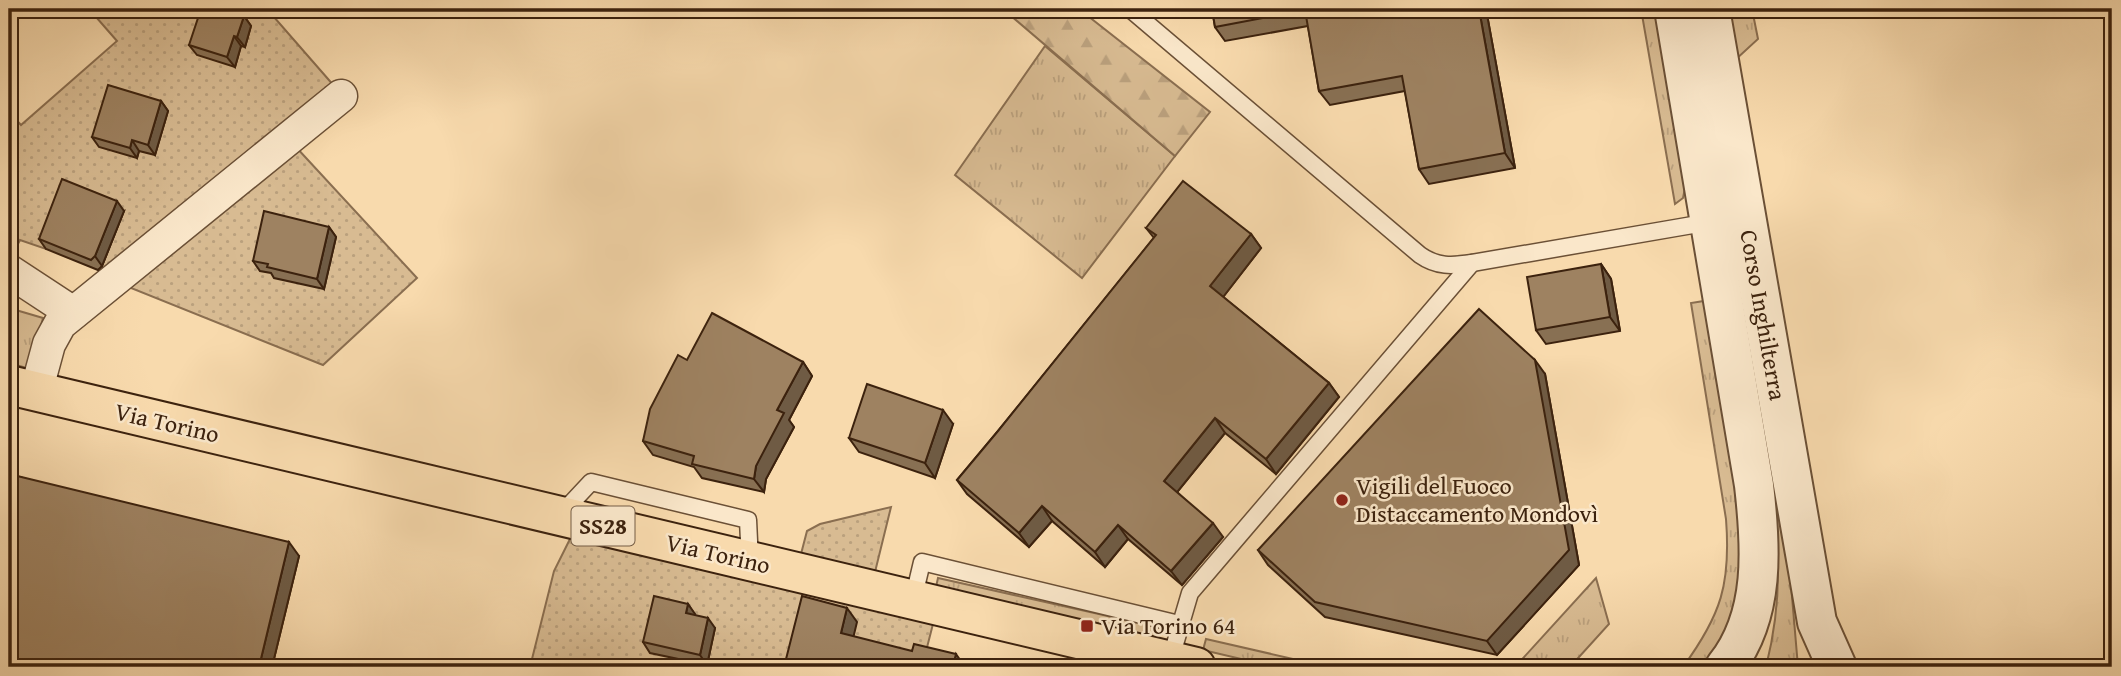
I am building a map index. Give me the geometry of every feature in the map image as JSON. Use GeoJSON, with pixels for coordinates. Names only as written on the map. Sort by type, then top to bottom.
{"type":"FeatureCollection","features":[{"type":"Feature","properties":{"kind":"main road","name":"Via Torino"},"geometry":{"type":"LineString","coordinates":[[22,389],[1183,664]]}},
{"type":"Feature","properties":{"kind":"street","name":"Corso Inghilterra"},"geometry":{"type":"LineString","coordinates":[[1674,9],[1727,219],[1817,622],[1821,667]]}},
{"type":"Feature","properties":{"kind":"street","name":"Corso Inghilterra"},"geometry":{"type":"LineString","coordinates":[[1710,9],[1727,219],[1759,523],[1758,581],[1753,610],[1735,658]]}},
{"type":"Feature","properties":{"kind":"street","name":"Via Torino"},"geometry":{"type":"LineString","coordinates":[[22,389],[60,324],[341,96]]}},
{"type":"Feature","properties":{"kind":"street"},"geometry":{"type":"LineString","coordinates":[[9,271],[73,313]]}},
{"type":"Feature","properties":{"kind":"street","name":"Corso Inghilterra"},"geometry":{"type":"LineString","coordinates":[[1817,622],[1837,667]]}},
{"type":"Feature","properties":{"kind":"lane","name":"Corso Inghilterra"},"geometry":{"type":"LineString","coordinates":[[1130,9],[1420,255],[1436,264],[1472,263],[1727,219]]}},
{"type":"Feature","properties":{"kind":"lane"},"geometry":{"type":"LineString","coordinates":[[1183,664],[1180,624],[1190,593],[1472,263]]}},
{"type":"Feature","properties":{"kind":"lane"},"geometry":{"type":"LineString","coordinates":[[913,600],[922,562],[1180,624]]}},
{"type":"Feature","properties":{"kind":"green space"},"geometry":{"type":"Polygon","coordinates":[[[89,9],[267,9],[335,87],[108,273],[100,271],[124,211],[46,249],[20,240],[9,261],[9,112],[21,125],[117,41],[89,9]]]}},
{"type":"Feature","properties":{"kind":"green space"},"geometry":{"type":"Polygon","coordinates":[[[1003,9],[1079,9],[1210,112],[1175,156],[1003,9]]]}},
{"type":"Feature","properties":{"kind":"green space"},"geometry":{"type":"Polygon","coordinates":[[[1641,9],[1655,9],[1685,188],[1683,198],[1675,204],[1641,9]]]}},
{"type":"Feature","properties":{"kind":"green space"},"geometry":{"type":"Polygon","coordinates":[[[1725,9],[1752,9],[1758,39],[1734,61],[1725,9]]]}},
{"type":"Feature","properties":{"kind":"green space"},"geometry":{"type":"Polygon","coordinates":[[[1045,46],[1175,156],[1082,278],[955,175],[1045,46]]]}},
{"type":"Feature","properties":{"kind":"green space"},"geometry":{"type":"Polygon","coordinates":[[[295,146],[417,278],[323,365],[121,284],[295,146]]]}},
{"type":"Feature","properties":{"kind":"green space"},"geometry":{"type":"Polygon","coordinates":[[[1742,296],[1790,573],[1798,667],[1766,667],[1775,620],[1778,573],[1742,296]]]}},
{"type":"Feature","properties":{"kind":"green space"},"geometry":{"type":"Polygon","coordinates":[[[1704,301],[1734,482],[1741,547],[1737,598],[1729,624],[1703,667],[1683,667],[1715,614],[1725,581],[1727,562],[1726,519],[1691,303],[1704,301]]]}},
{"type":"Feature","properties":{"kind":"green space"},"geometry":{"type":"Polygon","coordinates":[[[9,308],[43,318],[30,369],[9,363],[9,308]]]}},
{"type":"Feature","properties":{"kind":"green space"},"geometry":{"type":"Polygon","coordinates":[[[891,507],[875,572],[801,554],[807,531],[820,524],[891,507]]]}},
{"type":"Feature","properties":{"kind":"green space"},"geometry":{"type":"Polygon","coordinates":[[[573,533],[934,620],[922,667],[530,667],[554,571],[573,533]]]}},
{"type":"Feature","properties":{"kind":"green space"},"geometry":{"type":"Polygon","coordinates":[[[938,578],[1157,627],[1155,638],[936,587],[938,578]]]}},
{"type":"Feature","properties":{"kind":"green space"},"geometry":{"type":"Polygon","coordinates":[[[1596,578],[1609,624],[1570,667],[1515,667],[1596,578]]]}},
{"type":"Feature","properties":{"kind":"green space"},"geometry":{"type":"Polygon","coordinates":[[[1206,639],[1328,667],[1275,667],[1203,650],[1206,639]]]}},
{"type":"Feature","properties":{"kind":"building"},"geometry":{"type":"Polygon","coordinates":[[[201,9],[221,9],[244,16],[227,57],[189,45],[201,9]]]}},
{"type":"Feature","properties":{"kind":"building"},"geometry":{"type":"Polygon","coordinates":[[[1212,9],[1479,9],[1505,153],[1419,169],[1402,76],[1319,91],[1305,10],[1215,27],[1212,9]]]}},
{"type":"Feature","properties":{"kind":"building"},"geometry":{"type":"Polygon","coordinates":[[[108,85],[161,101],[148,145],[132,140],[130,148],[92,137],[108,85]]]}},
{"type":"Feature","properties":{"kind":"building"},"geometry":{"type":"Polygon","coordinates":[[[62,179],[117,201],[91,260],[39,239],[62,179]]]}},
{"type":"Feature","properties":{"kind":"building"},"geometry":{"type":"Polygon","coordinates":[[[1183,181],[1251,234],[1210,286],[1329,383],[1266,459],[1215,418],[1164,481],[1213,523],[1171,571],[1118,525],[1095,552],[1042,506],[1019,533],[957,480],[1156,235],[1146,228],[1183,181]]]}},
{"type":"Feature","properties":{"kind":"building"},"geometry":{"type":"Polygon","coordinates":[[[264,211],[329,227],[317,279],[253,261],[264,211]]]}},
{"type":"Feature","properties":{"kind":"building"},"geometry":{"type":"Polygon","coordinates":[[[1601,264],[1610,317],[1536,330],[1527,277],[1601,264]]]}},
{"type":"Feature","properties":{"kind":"building"},"geometry":{"type":"Polygon","coordinates":[[[1479,309],[1535,360],[1569,550],[1487,641],[1315,602],[1258,550],[1479,309]]]}},
{"type":"Feature","properties":{"kind":"building"},"geometry":{"type":"Polygon","coordinates":[[[712,313],[803,362],[777,410],[784,413],[756,466],[754,479],[692,464],[694,456],[643,441],[650,409],[678,355],[687,360],[712,313]]]}},
{"type":"Feature","properties":{"kind":"building"},"geometry":{"type":"Polygon","coordinates":[[[867,384],[943,410],[925,463],[849,438],[867,384]]]}},
{"type":"Feature","properties":{"kind":"building"},"geometry":{"type":"Polygon","coordinates":[[[9,474],[289,542],[259,667],[23,667],[9,664],[9,474]]]}},
{"type":"Feature","properties":{"kind":"building"},"geometry":{"type":"Polygon","coordinates":[[[654,596],[688,604],[686,613],[708,618],[700,655],[643,642],[654,596]]]}},
{"type":"Feature","properties":{"kind":"building"},"geometry":{"type":"Polygon","coordinates":[[[802,596],[847,608],[841,633],[912,651],[914,644],[956,654],[954,662],[977,667],[784,667],[802,596]]]}},
{"type":"Feature","properties":{"kind":"place","name":"Vigili del Fuoco Distaccamento Mondovì"},"geometry":{"type":"Point","coordinates":[1342,500]}},
{"type":"Feature","properties":{"kind":"place","name":"Via Torino 64"},"geometry":{"type":"Point","coordinates":[1087,626]}}]}
